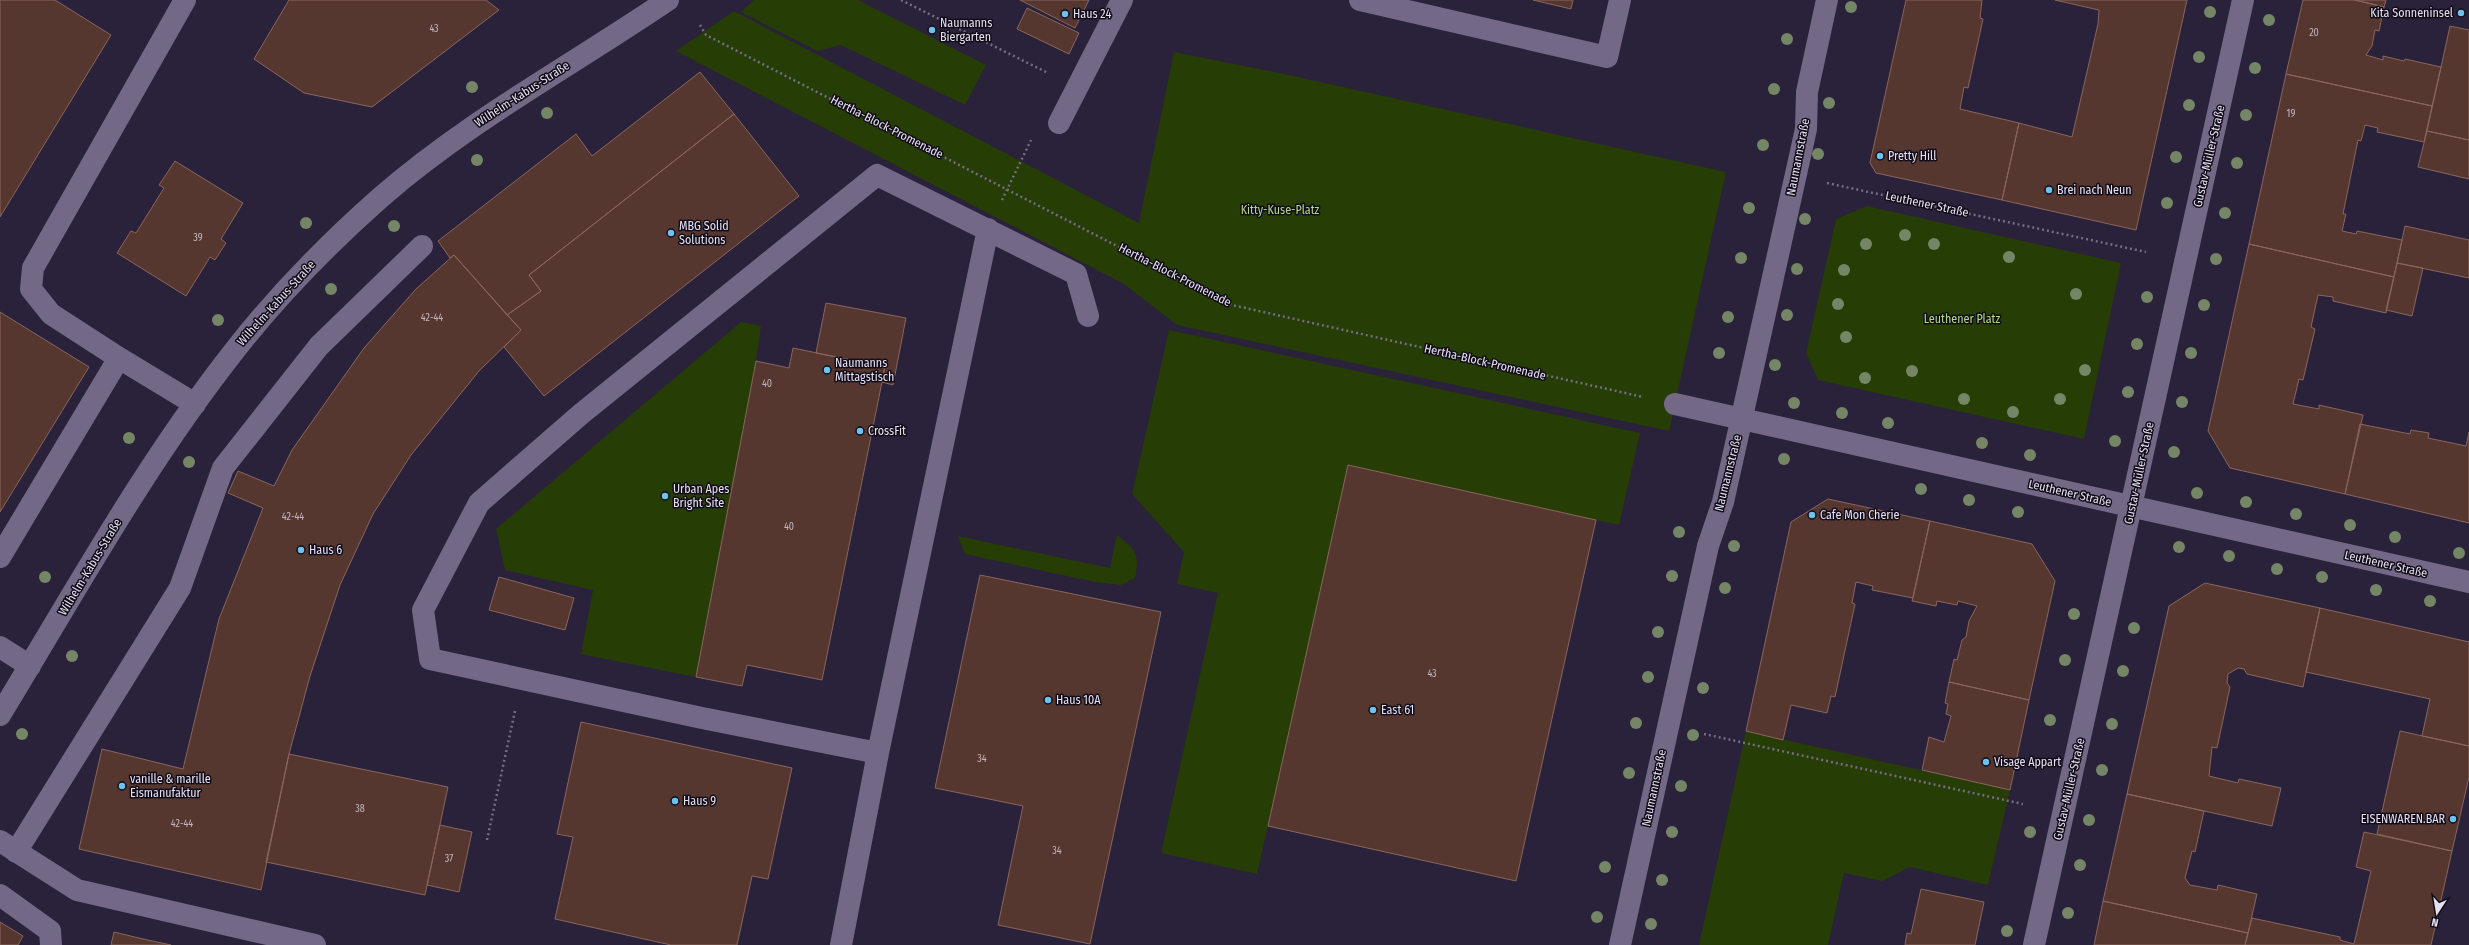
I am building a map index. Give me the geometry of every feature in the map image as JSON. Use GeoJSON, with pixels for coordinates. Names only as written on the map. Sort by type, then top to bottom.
{"type":"FeatureCollection","features":[{"type":"Feature","properties":{"kind":"street"},"geometry":{"type":"LineString","coordinates":[[186,0],[33,268],[31,289],[51,314],[119,358],[195,404]]}},
{"type":"Feature","properties":{"kind":"street","name":"Wilhelm-Kabus-Straße"},"geometry":{"type":"LineString","coordinates":[[0,715],[148,472],[235,349],[278,297],[380,198],[433,155],[480,121],[668,0]]}},
{"type":"Feature","properties":{"kind":"street"},"geometry":{"type":"LineString","coordinates":[[1059,123],[1122,0]]}},
{"type":"Feature","properties":{"kind":"street"},"geometry":{"type":"LineString","coordinates":[[1360,0],[1607,57],[1620,0]]}},
{"type":"Feature","properties":{"kind":"street","name":"Naumannstraße"},"geometry":{"type":"LineString","coordinates":[[1620,945],[1708,546],[1722,502],[1806,130],[1807,92],[1827,0]]}},
{"type":"Feature","properties":{"kind":"street","name":"Gustav-Müller-Straße"},"geometry":{"type":"LineString","coordinates":[[2034,945],[2244,0]]}},
{"type":"Feature","properties":{"kind":"street"},"geometry":{"type":"LineString","coordinates":[[878,753],[430,659],[423,610],[479,503],[582,414],[877,174],[1076,274],[1088,316]]}},
{"type":"Feature","properties":{"kind":"street"},"geometry":{"type":"LineString","coordinates":[[840,945],[878,753],[988,229]]}},
{"type":"Feature","properties":{"kind":"street"},"geometry":{"type":"LineString","coordinates":[[315,945],[76,890],[8,846],[180,588],[223,468],[319,346],[422,246]]}},
{"type":"Feature","properties":{"kind":"street"},"geometry":{"type":"LineString","coordinates":[[0,557],[119,358]]}},
{"type":"Feature","properties":{"kind":"street"},"geometry":{"type":"LineString","coordinates":[[1675,404],[1741,419]]}},
{"type":"Feature","properties":{"kind":"street","name":"Leuthener Straße"},"geometry":{"type":"LineString","coordinates":[[1741,419],[2469,582]]}},
{"type":"Feature","properties":{"kind":"street"},"geometry":{"type":"LineString","coordinates":[[0,647],[30,666]]}},
{"type":"Feature","properties":{"kind":"street"},"geometry":{"type":"LineString","coordinates":[[0,895],[50,931],[51,945]]}},
{"type":"Feature","properties":{"kind":"path"},"geometry":{"type":"LineString","coordinates":[[901,0],[1077,88]]}},
{"type":"Feature","properties":{"kind":"path","name":"Hertha-Block-Promenade"},"geometry":{"type":"LineString","coordinates":[[700,25],[706,35],[1007,188],[1232,305],[1675,404]]}},
{"type":"Feature","properties":{"kind":"path"},"geometry":{"type":"LineString","coordinates":[[1007,188],[1035,132],[1059,123]]}},
{"type":"Feature","properties":{"kind":"path","name":"Leuthener Straße"},"geometry":{"type":"LineString","coordinates":[[1826,182],[2146,252]]}},
{"type":"Feature","properties":{"kind":"path"},"geometry":{"type":"LineString","coordinates":[[487,840],[523,678]]}},
{"type":"Feature","properties":{"kind":"path"},"geometry":{"type":"LineString","coordinates":[[1704,734],[2023,804]]}},
{"type":"Feature","properties":{"kind":"green space"},"geometry":{"type":"Polygon","coordinates":[[[754,0],[858,0],[986,65],[965,105],[841,45],[817,51],[741,12],[754,0]]]}},
{"type":"Feature","properties":{"kind":"green space","name":"Kitty-Kuse-Platz"},"geometry":{"type":"Polygon","coordinates":[[[734,11],[1139,223],[1174,52],[1289,75],[1726,172],[1669,431],[1177,325],[1124,284],[676,51],[734,11]]]}},
{"type":"Feature","properties":{"kind":"green space","name":"Leuthener Platz"},"geometry":{"type":"Polygon","coordinates":[[[1867,206],[2121,263],[2084,439],[1818,380],[1806,353],[1836,219],[1867,206]]]}},
{"type":"Feature","properties":{"kind":"green space","name":"Urban Apes Bright Site"},"geometry":{"type":"Polygon","coordinates":[[[741,322],[761,326],[756,361],[832,630],[709,606],[696,677],[581,654],[593,590],[505,570],[496,529],[741,322]]]}},
{"type":"Feature","properties":{"kind":"green space","name":"East 61"},"geometry":{"type":"Polygon","coordinates":[[[1169,330],[1640,433],[1619,525],[1596,520],[1516,881],[1268,826],[1257,874],[1161,853],[1218,593],[1177,584],[1184,552],[1132,494],[1169,330]]]}},
{"type":"Feature","properties":{"kind":"green space"},"geometry":{"type":"Polygon","coordinates":[[[1117,535],[1129,544],[1137,558],[1135,578],[1121,585],[1095,582],[965,554],[958,536],[1110,568],[1117,535]]]}},
{"type":"Feature","properties":{"kind":"green space"},"geometry":{"type":"Polygon","coordinates":[[[1746,731],[2010,790],[1988,885],[1910,867],[1882,881],[1844,873],[1828,945],[1699,945],[1746,731]]]}},
{"type":"Feature","properties":{"kind":"building"},"geometry":{"type":"Polygon","coordinates":[[[0,0],[55,0],[111,35],[0,217],[0,0]]]}},
{"type":"Feature","properties":{"kind":"building"},"geometry":{"type":"Polygon","coordinates":[[[289,0],[486,0],[499,10],[372,107],[304,93],[254,59],[289,0]]]}},
{"type":"Feature","properties":{"kind":"building","name":"Haus 24"},"geometry":{"type":"Polygon","coordinates":[[[1020,0],[1089,0],[1075,28],[1020,0]]]}},
{"type":"Feature","properties":{"kind":"building"},"geometry":{"type":"Polygon","coordinates":[[[1533,0],[1573,0],[1571,9],[1533,0]]]}},
{"type":"Feature","properties":{"kind":"building"},"geometry":{"type":"Polygon","coordinates":[[[1906,0],[1982,0],[1980,18],[1983,19],[1968,88],[1964,87],[1960,109],[2019,123],[2002,200],[1876,173],[1870,163],[1906,0]]]}},
{"type":"Feature","properties":{"kind":"building"},"geometry":{"type":"Polygon","coordinates":[[[2055,0],[2187,0],[2136,230],[2002,200],[2019,123],[2072,137],[2098,24],[2099,10],[2055,0]]]}},
{"type":"Feature","properties":{"kind":"building"},"geometry":{"type":"Polygon","coordinates":[[[2303,0],[2355,0],[2384,7],[2379,31],[2375,30],[2372,46],[2366,55],[2383,60],[2383,56],[2441,67],[2432,106],[2286,74],[2303,0]]]}},
{"type":"Feature","properties":{"kind":"building"},"geometry":{"type":"Polygon","coordinates":[[[2355,0],[2386,0],[2384,7],[2355,0]]]}},
{"type":"Feature","properties":{"kind":"building"},"geometry":{"type":"Polygon","coordinates":[[[1027,8],[1079,33],[1069,54],[1017,29],[1027,8]]]}},
{"type":"Feature","properties":{"kind":"building"},"geometry":{"type":"Polygon","coordinates":[[[2450,26],[2469,30],[2469,140],[2427,131],[2450,26]]]}},
{"type":"Feature","properties":{"kind":"building"},"geometry":{"type":"Polygon","coordinates":[[[700,72],[734,114],[529,275],[541,291],[507,315],[454,255],[450,258],[438,241],[576,134],[592,156],[700,72]]]}},
{"type":"Feature","properties":{"kind":"building"},"geometry":{"type":"Polygon","coordinates":[[[2286,74],[2432,106],[2424,142],[2377,132],[2378,128],[2365,125],[2361,141],[2358,140],[2343,214],[2346,214],[2342,231],[2356,234],[2357,231],[2402,240],[2394,277],[2249,244],[2286,74]]]}},
{"type":"Feature","properties":{"kind":"building"},"geometry":{"type":"Polygon","coordinates":[[[734,114],[799,196],[544,396],[504,347],[521,330],[507,315],[541,291],[529,275],[734,114]]]}},
{"type":"Feature","properties":{"kind":"building"},"geometry":{"type":"Polygon","coordinates":[[[2427,131],[2469,140],[2469,179],[2418,167],[2427,131]]]}},
{"type":"Feature","properties":{"kind":"building"},"geometry":{"type":"Polygon","coordinates":[[[175,161],[243,203],[221,239],[226,243],[215,260],[210,257],[186,296],[117,253],[131,231],[136,233],[164,188],[159,185],[175,161]]]}},
{"type":"Feature","properties":{"kind":"building"},"geometry":{"type":"Polygon","coordinates":[[[2405,226],[2469,240],[2469,278],[2397,263],[2405,226]]]}},
{"type":"Feature","properties":{"kind":"building"},"geometry":{"type":"Polygon","coordinates":[[[2249,244],[2394,277],[2386,313],[2333,301],[2333,297],[2318,295],[2311,327],[2315,329],[2303,380],[2299,379],[2293,404],[2319,409],[2319,405],[2363,415],[2345,494],[2230,468],[2208,431],[2249,244]]]}},
{"type":"Feature","properties":{"kind":"building","name":"Haus 6"},"geometry":{"type":"Polygon","coordinates":[[[454,255],[521,330],[479,371],[411,455],[373,514],[340,585],[310,676],[289,754],[261,890],[79,849],[102,749],[183,769],[219,619],[263,508],[228,493],[238,471],[274,486],[292,450],[364,348],[416,289],[454,255]]]}},
{"type":"Feature","properties":{"kind":"building"},"geometry":{"type":"Polygon","coordinates":[[[2397,263],[2423,268],[2412,316],[2386,310],[2397,263]]]}},
{"type":"Feature","properties":{"kind":"building"},"geometry":{"type":"Polygon","coordinates":[[[826,303],[906,318],[893,385],[882,382],[885,367],[816,353],[826,303]]]}},
{"type":"Feature","properties":{"kind":"building"},"geometry":{"type":"Polygon","coordinates":[[[0,312],[89,367],[0,512],[0,312]]]}},
{"type":"Feature","properties":{"kind":"building"},"geometry":{"type":"Polygon","coordinates":[[[793,348],[885,367],[822,680],[747,665],[742,686],[696,677],[756,361],[789,368],[793,348]]]}},
{"type":"Feature","properties":{"kind":"building"},"geometry":{"type":"Polygon","coordinates":[[[2360,424],[2410,434],[2411,430],[2429,433],[2428,438],[2466,446],[2469,432],[2469,523],[2345,494],[2360,424]]]}},
{"type":"Feature","properties":{"kind":"building"},"geometry":{"type":"Polygon","coordinates":[[[1348,465],[1596,520],[1516,881],[1268,826],[1348,465]]]}},
{"type":"Feature","properties":{"kind":"building"},"geometry":{"type":"Polygon","coordinates":[[[1828,499],[1930,521],[1913,598],[1872,590],[1873,586],[1856,582],[1852,603],[1855,604],[1835,697],[1831,696],[1827,713],[1791,705],[1783,740],[1746,731],[1791,522],[1828,499]]]}},
{"type":"Feature","properties":{"kind":"building"},"geometry":{"type":"Polygon","coordinates":[[[1930,521],[2032,544],[2055,581],[2029,700],[1949,682],[1954,659],[1957,660],[1962,640],[1966,637],[1969,621],[1977,606],[1958,601],[1957,605],[1937,601],[1936,606],[1912,601],[1930,521]]]}},
{"type":"Feature","properties":{"kind":"building","name":"Haus 10A"},"geometry":{"type":"Polygon","coordinates":[[[980,575],[1161,612],[1090,944],[998,925],[1023,806],[935,788],[980,575]]]}},
{"type":"Feature","properties":{"kind":"building"},"geometry":{"type":"Polygon","coordinates":[[[499,577],[574,598],[565,630],[489,610],[499,577]]]}},
{"type":"Feature","properties":{"kind":"building"},"geometry":{"type":"Polygon","coordinates":[[[2205,583],[2320,608],[2303,687],[2247,674],[2244,669],[2238,668],[2228,674],[2227,683],[2230,687],[2217,748],[2212,747],[2209,776],[2238,783],[2239,779],[2281,788],[2272,826],[2127,794],[2169,606],[2205,583]]]}},
{"type":"Feature","properties":{"kind":"building"},"geometry":{"type":"Polygon","coordinates":[[[2320,608],[2469,642],[2469,746],[2422,736],[2430,699],[2306,672],[2320,608]]]}},
{"type":"Feature","properties":{"kind":"building"},"geometry":{"type":"Polygon","coordinates":[[[1949,682],[2029,700],[2010,790],[1922,770],[1929,737],[1944,742],[1951,716],[1946,714],[1948,704],[1945,703],[1949,682]]]}},
{"type":"Feature","properties":{"kind":"building","name":"Haus 9"},"geometry":{"type":"Polygon","coordinates":[[[581,722],[792,768],[768,879],[752,876],[737,945],[671,945],[555,919],[573,837],[557,834],[581,722]]]}},
{"type":"Feature","properties":{"kind":"building"},"geometry":{"type":"Polygon","coordinates":[[[2400,731],[2469,746],[2469,777],[2452,851],[2377,834],[2400,731]]]}},
{"type":"Feature","properties":{"kind":"building"},"geometry":{"type":"Polygon","coordinates":[[[289,754],[448,787],[425,895],[266,862],[289,754]]]}},
{"type":"Feature","properties":{"kind":"building"},"geometry":{"type":"Polygon","coordinates":[[[2127,794],[2204,811],[2195,852],[2192,851],[2185,878],[2190,885],[2217,890],[2218,885],[2257,894],[2248,933],[2103,901],[2127,794]]]}},
{"type":"Feature","properties":{"kind":"building"},"geometry":{"type":"Polygon","coordinates":[[[440,825],[472,832],[459,892],[427,885],[440,825]]]}},
{"type":"Feature","properties":{"kind":"building"},"geometry":{"type":"Polygon","coordinates":[[[2364,832],[2452,851],[2431,945],[2245,945],[2252,918],[2340,937],[2340,940],[2354,944],[2371,871],[2356,867],[2364,832]]]}},
{"type":"Feature","properties":{"kind":"building"},"geometry":{"type":"Polygon","coordinates":[[[1921,889],[1984,902],[1975,945],[1905,945],[1907,933],[1911,934],[1921,889]]]}},
{"type":"Feature","properties":{"kind":"building"},"geometry":{"type":"Polygon","coordinates":[[[2103,901],[2248,933],[2245,945],[2094,945],[2103,901]]]}},
{"type":"Feature","properties":{"kind":"building"},"geometry":{"type":"Polygon","coordinates":[[[0,922],[23,936],[18,945],[0,945],[0,922]]]}},
{"type":"Feature","properties":{"kind":"building"},"geometry":{"type":"Polygon","coordinates":[[[114,932],[143,939],[171,945],[111,945],[114,932]]]}},
{"type":"Feature","properties":{"kind":"place","name":"Kita Sonneninsel"},"geometry":{"type":"Point","coordinates":[2461,13]}},
{"type":"Feature","properties":{"kind":"place","name":"Haus 24"},"geometry":{"type":"Point","coordinates":[1065,14]}},
{"type":"Feature","properties":{"kind":"place","name":"Naumanns Biergarten"},"geometry":{"type":"Point","coordinates":[932,30]}},
{"type":"Feature","properties":{"kind":"place","name":"Pretty Hill"},"geometry":{"type":"Point","coordinates":[1880,156]}},
{"type":"Feature","properties":{"kind":"place","name":"Brei nach Neun"},"geometry":{"type":"Point","coordinates":[2049,190]}},
{"type":"Feature","properties":{"kind":"place","name":"MBG Solid Solutions"},"geometry":{"type":"Point","coordinates":[671,233]}},
{"type":"Feature","properties":{"kind":"place","name":"Naumanns Mittagstisch"},"geometry":{"type":"Point","coordinates":[827,370]}},
{"type":"Feature","properties":{"kind":"place","name":"CrossFit"},"geometry":{"type":"Point","coordinates":[860,431]}},
{"type":"Feature","properties":{"kind":"place","name":"Urban Apes Bright Site"},"geometry":{"type":"Point","coordinates":[665,496]}},
{"type":"Feature","properties":{"kind":"place","name":"Cafe Mon Cherie"},"geometry":{"type":"Point","coordinates":[1812,515]}},
{"type":"Feature","properties":{"kind":"place","name":"Haus 6"},"geometry":{"type":"Point","coordinates":[301,550]}},
{"type":"Feature","properties":{"kind":"place","name":"Haus 10A"},"geometry":{"type":"Point","coordinates":[1048,700]}},
{"type":"Feature","properties":{"kind":"place","name":"East 61"},"geometry":{"type":"Point","coordinates":[1373,710]}},
{"type":"Feature","properties":{"kind":"place","name":"Visage Appart"},"geometry":{"type":"Point","coordinates":[1986,762]}},
{"type":"Feature","properties":{"kind":"place","name":"vanille & marille Eismanufaktur"},"geometry":{"type":"Point","coordinates":[122,786]}},
{"type":"Feature","properties":{"kind":"place","name":"Haus 9"},"geometry":{"type":"Point","coordinates":[675,801]}},
{"type":"Feature","properties":{"kind":"place","name":"EISENWAREN.BAR"},"geometry":{"type":"Point","coordinates":[2453,819]}}]}
